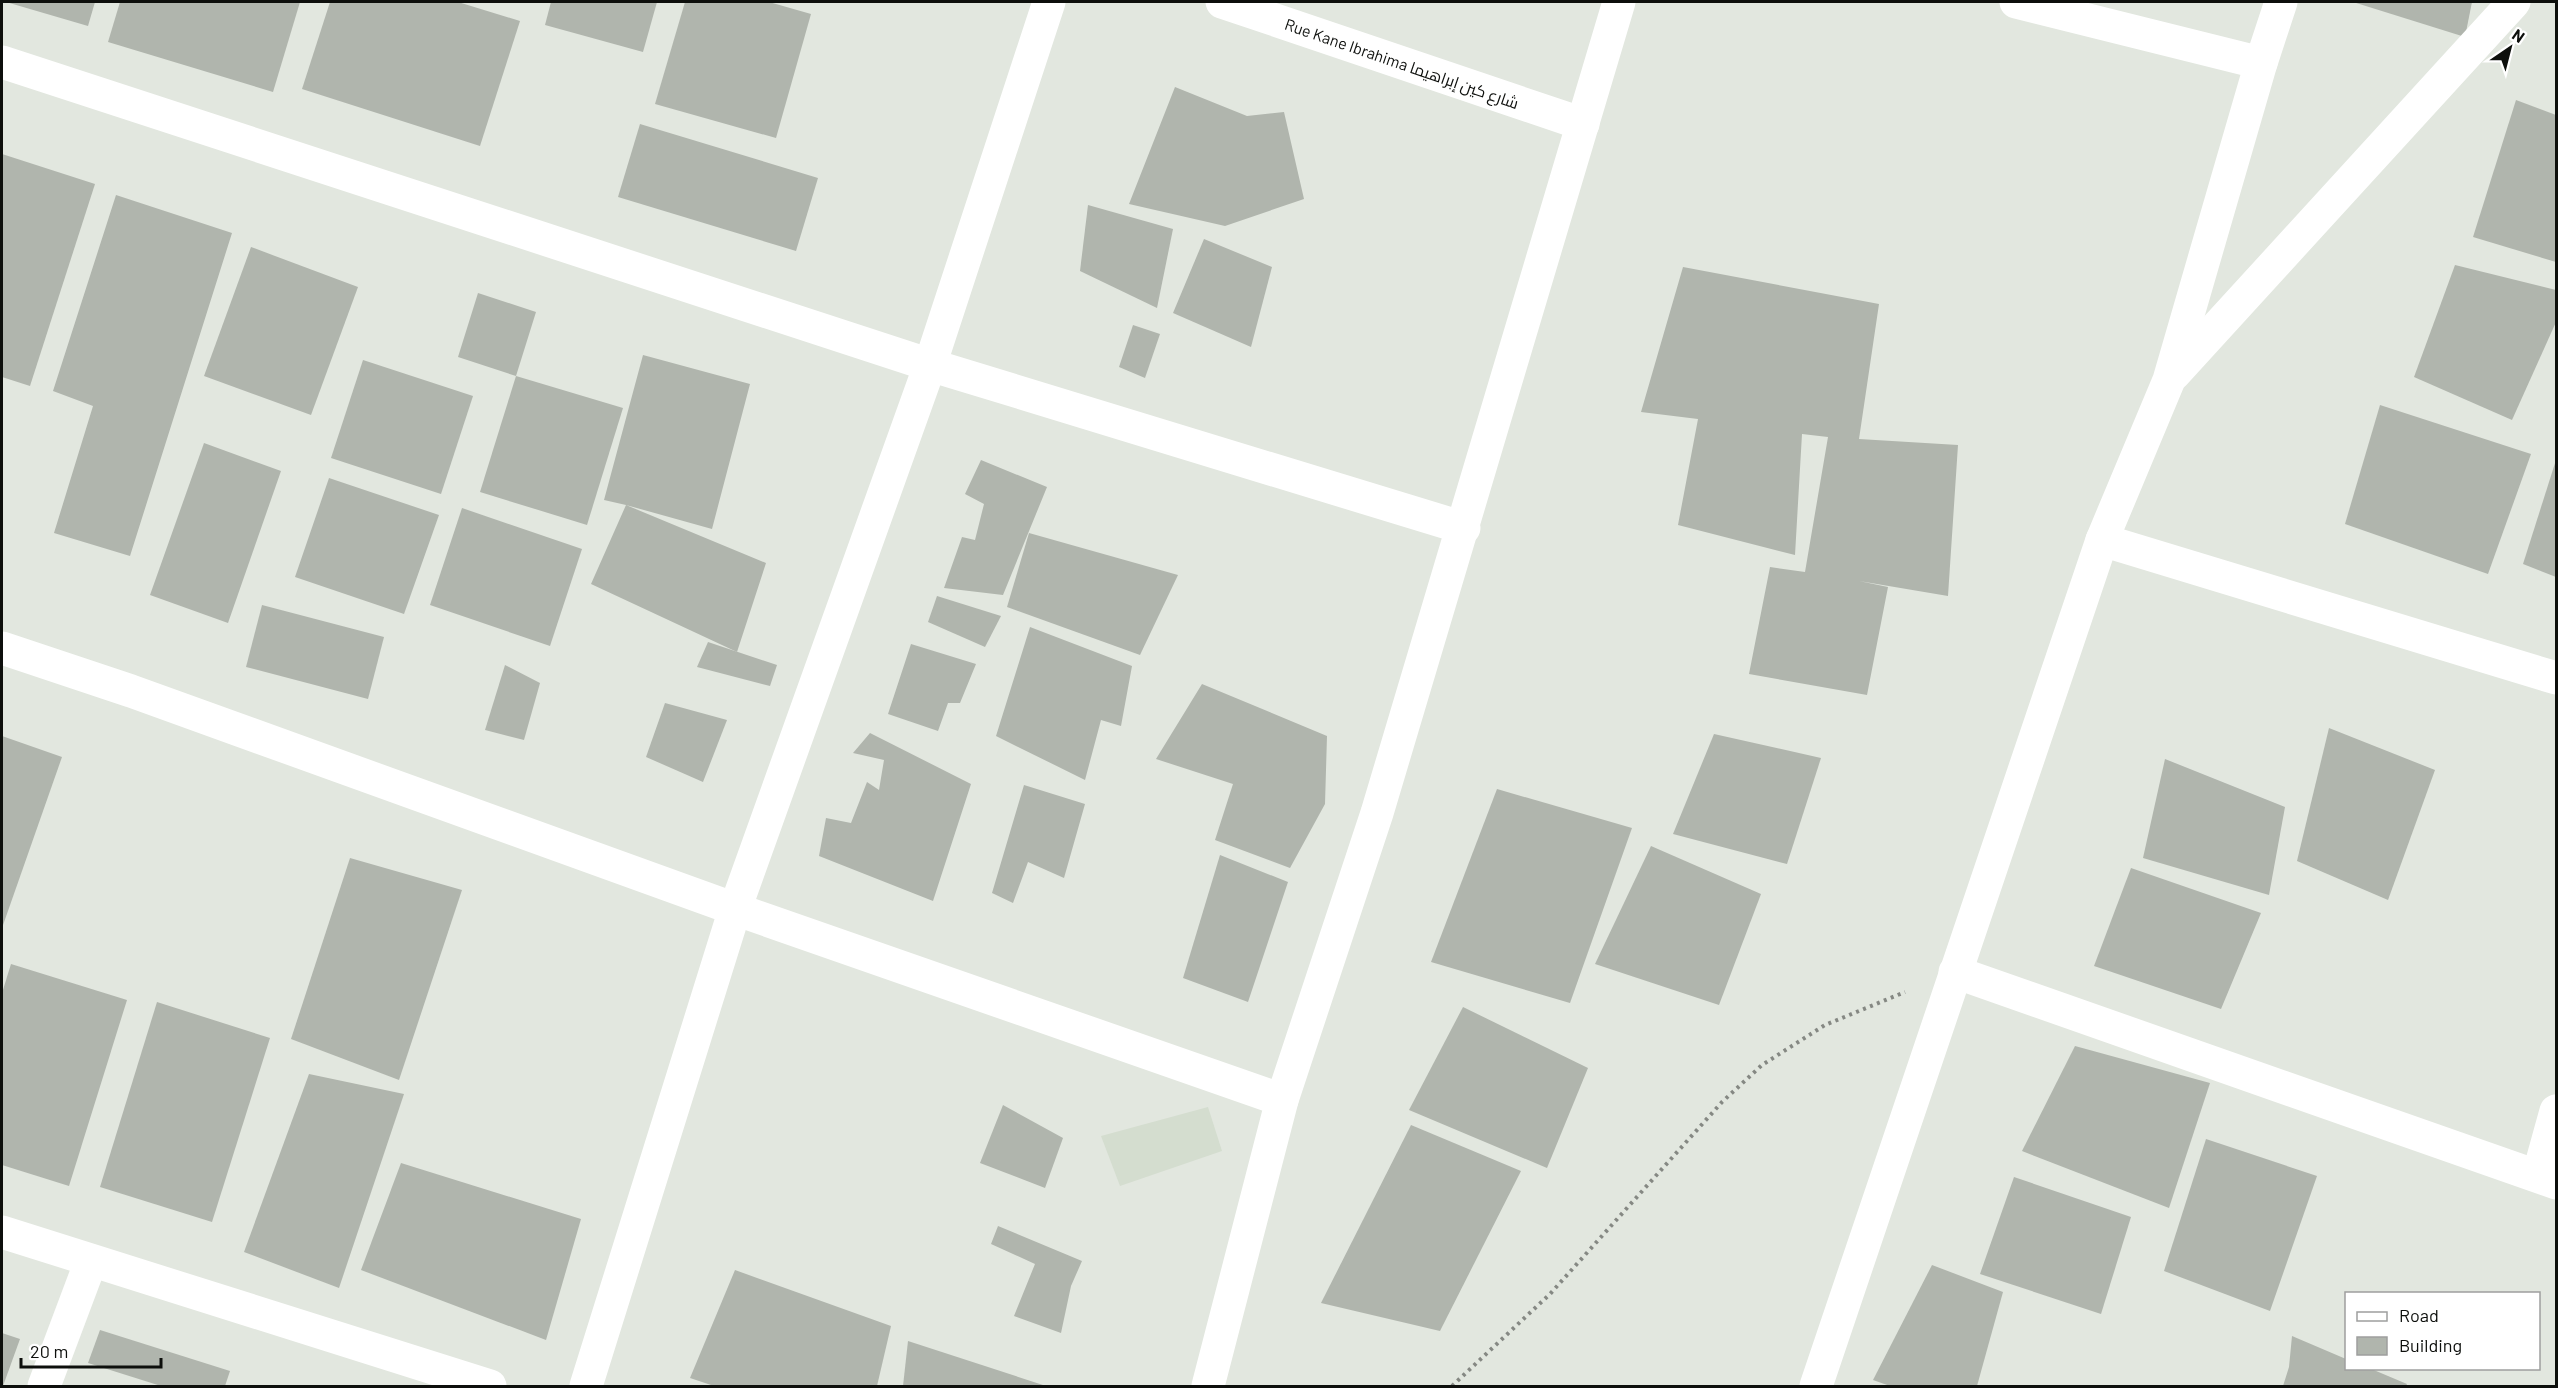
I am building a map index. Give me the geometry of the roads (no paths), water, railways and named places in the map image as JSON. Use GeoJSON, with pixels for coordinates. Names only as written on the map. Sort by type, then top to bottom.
{"type":"FeatureCollection","features":[{"type":"Feature","properties":{"kind":"street"},"geometry":{"type":"LineString","coordinates":[[586,1386],[735,909],[930,365],[1049,2]]}},
{"type":"Feature","properties":{"kind":"street","name":"Rue Kane Ibrahima شارع كين إبراهيما"},"geometry":{"type":"LineString","coordinates":[[1222,2],[1582,124]]}},
{"type":"Feature","properties":{"kind":"street"},"geometry":{"type":"LineString","coordinates":[[1208,1386],[1282,1100],[1377,813],[1464,528],[1556,207],[1619,2]]}},
{"type":"Feature","properties":{"kind":"street"},"geometry":{"type":"LineString","coordinates":[[2016,2],[2261,63]]}},
{"type":"Feature","properties":{"kind":"street"},"geometry":{"type":"LineString","coordinates":[[1816,1386],[2102,540],[2169,380],[2261,63],[2281,2]]}},
{"type":"Feature","properties":{"kind":"street"},"geometry":{"type":"LineString","coordinates":[[2169,380],[2514,2]]}},
{"type":"Feature","properties":{"kind":"street"},"geometry":{"type":"LineString","coordinates":[[2,62],[930,365],[1464,528]]}},
{"type":"Feature","properties":{"kind":"street"},"geometry":{"type":"LineString","coordinates":[[2102,540],[2556,678]]}},
{"type":"Feature","properties":{"kind":"street"},"geometry":{"type":"LineString","coordinates":[[2,648],[131,691],[735,909],[1282,1100]]}},
{"type":"Feature","properties":{"kind":"street"},"geometry":{"type":"LineString","coordinates":[[1955,972],[2547,1179],[2556,1112]]}},
{"type":"Feature","properties":{"kind":"street"},"geometry":{"type":"LineString","coordinates":[[2,1232],[490,1386]]}},
{"type":"Feature","properties":{"kind":"street"},"geometry":{"type":"LineString","coordinates":[[44,1386],[91,1261]]}}]}
